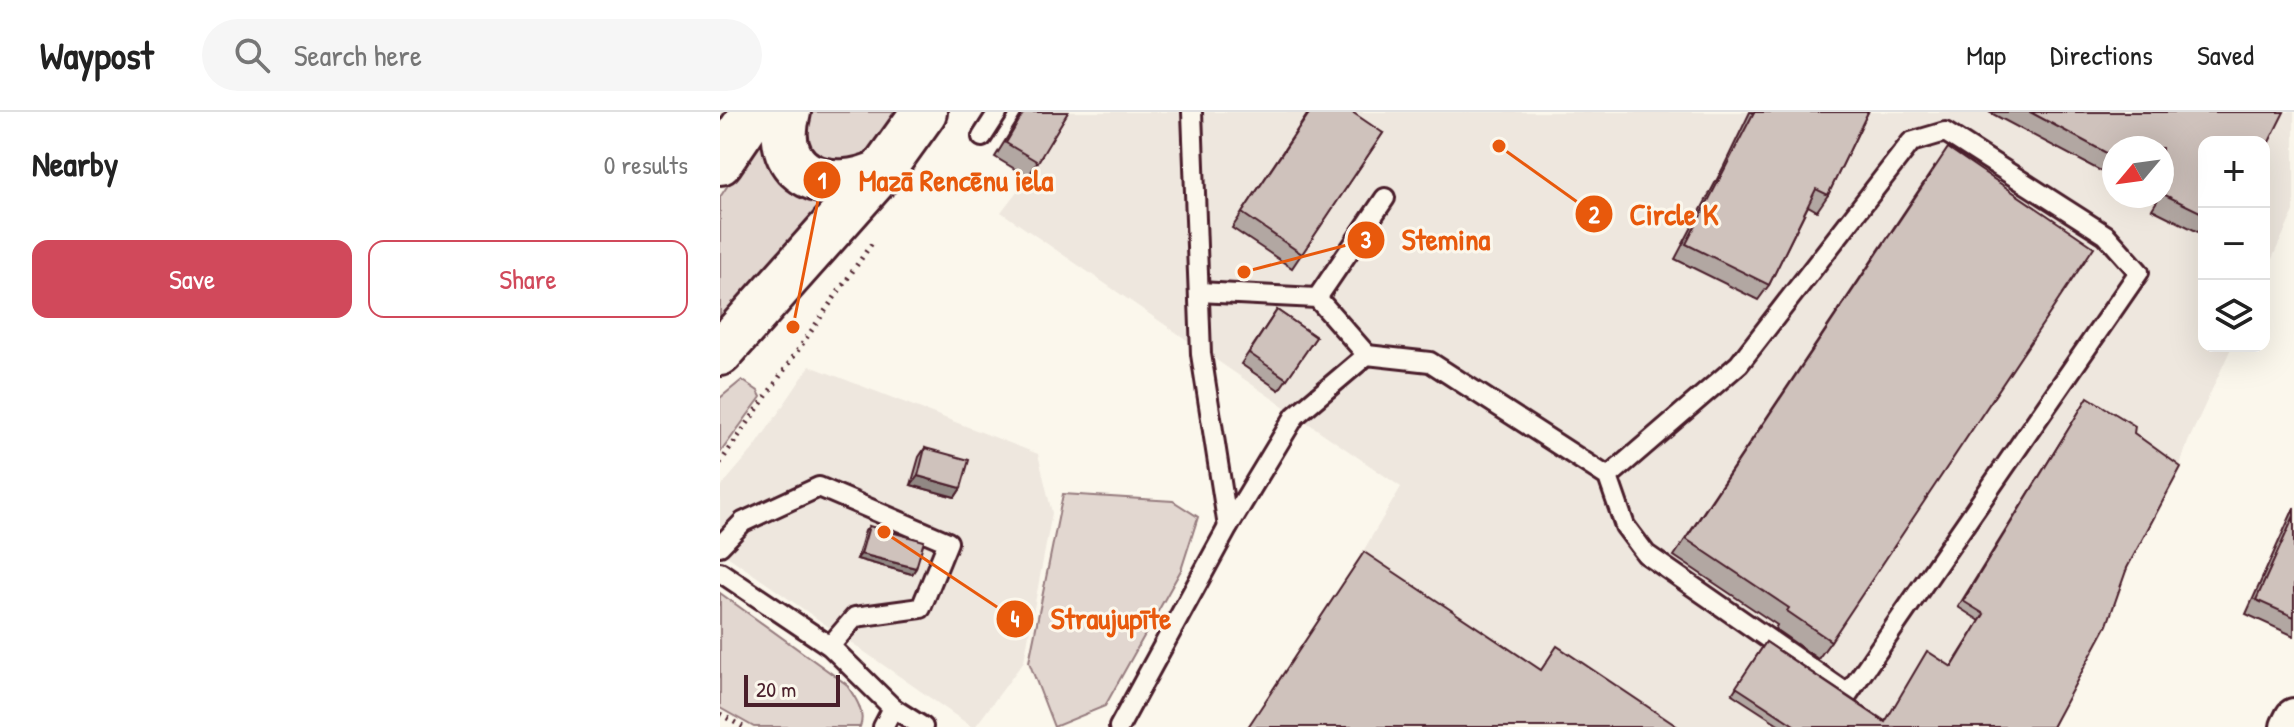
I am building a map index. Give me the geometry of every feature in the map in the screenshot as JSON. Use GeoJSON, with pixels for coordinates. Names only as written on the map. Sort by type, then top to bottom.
{"type":"FeatureCollection","features":[{"type":"Feature","properties":{"kind":"main road"},"geometry":{"type":"LineString","coordinates":[[720,162],[754,112]]}},
{"type":"Feature","properties":{"kind":"main road"},"geometry":{"type":"LineString","coordinates":[[788,112],[783,130],[786,147],[794,162],[805,172],[832,184],[862,181],[881,172]]}},
{"type":"Feature","properties":{"kind":"main road"},"geometry":{"type":"LineString","coordinates":[[720,353],[881,172],[924,112]]}},
{"type":"Feature","properties":{"kind":"street"},"geometry":{"type":"LineString","coordinates":[[2289,727],[2294,717]]}},
{"type":"Feature","properties":{"kind":"lane"},"geometry":{"type":"LineString","coordinates":[[982,137],[998,112]]}},
{"type":"Feature","properties":{"kind":"lane"},"geometry":{"type":"LineString","coordinates":[[1192,112],[1201,354],[1228,527]]}},
{"type":"Feature","properties":{"kind":"lane"},"geometry":{"type":"LineString","coordinates":[[1199,292],[1317,298],[1367,355],[1430,362],[1608,477],[1625,526],[1646,554],[1848,694],[2139,272],[2106,235],[1945,132],[1911,142],[1739,364],[1608,477]]}},
{"type":"Feature","properties":{"kind":"lane"},"geometry":{"type":"LineString","coordinates":[[1317,298],[1385,198]]}},
{"type":"Feature","properties":{"kind":"lane"},"geometry":{"type":"LineString","coordinates":[[1119,727],[1228,527],[1295,416],[1367,355]]}},
{"type":"Feature","properties":{"kind":"lane"},"geometry":{"type":"LineString","coordinates":[[720,546],[743,522],[819,487],[948,542],[921,608],[855,617],[830,646]]}},
{"type":"Feature","properties":{"kind":"lane"},"geometry":{"type":"LineString","coordinates":[[720,572],[830,646],[893,708],[923,727]]}},
{"type":"Feature","properties":{"kind":"lane"},"geometry":{"type":"LineString","coordinates":[[883,727],[893,708]]}},
{"type":"Feature","properties":{"kind":"path"},"geometry":{"type":"LineString","coordinates":[[720,463],[876,237]]}},
{"type":"Feature","properties":{"kind":"path"},"geometry":{"type":"LineString","coordinates":[[720,714],[743,727]]}},
{"type":"Feature","properties":{"kind":"shaded area"},"geometry":{"type":"Polygon","coordinates":[[[802,112],[905,112],[858,165],[831,161],[815,154],[807,139],[802,112]]]}},
{"type":"Feature","properties":{"kind":"shaded area"},"geometry":{"type":"Polygon","coordinates":[[[1067,112],[2294,112],[2294,211],[2270,263],[2270,136],[2198,136],[2198,352],[2229,352],[2188,442],[2177,474],[2122,575],[2103,631],[2052,727],[1247,727],[1352,570],[1401,487],[1001,212],[1028,177],[1067,112]]]}},
{"type":"Feature","properties":{"kind":"shaded area"},"geometry":{"type":"Polygon","coordinates":[[[765,130],[831,200],[720,327],[720,197],[765,130]]]}},
{"type":"Feature","properties":{"kind":"shaded area"},"geometry":{"type":"Polygon","coordinates":[[[810,366],[1038,454],[1052,513],[1024,661],[975,727],[720,551],[720,488],[755,447],[810,366]]]}},
{"type":"Feature","properties":{"kind":"shaded area"},"geometry":{"type":"Polygon","coordinates":[[[742,380],[758,391],[761,397],[720,453],[720,398],[742,380]]]}},
{"type":"Feature","properties":{"kind":"shaded area"},"geometry":{"type":"Polygon","coordinates":[[[1063,494],[1173,501],[1198,517],[1181,570],[1105,706],[1054,727],[1029,662],[1063,494]]]}},
{"type":"Feature","properties":{"kind":"shaded area"},"geometry":{"type":"Polygon","coordinates":[[[720,593],[846,684],[861,710],[860,727],[754,727],[720,708],[720,593]]]}},
{"type":"Feature","properties":{"kind":"building"},"geometry":{"type":"Polygon","coordinates":[[[1024,112],[1068,112],[1038,162],[1006,143],[1024,112]]]}},
{"type":"Feature","properties":{"kind":"building"},"geometry":{"type":"Polygon","coordinates":[[[1310,112],[1352,112],[1383,133],[1302,254],[1242,213],[1310,112]]]}},
{"type":"Feature","properties":{"kind":"building"},"geometry":{"type":"Polygon","coordinates":[[[1754,112],[1868,112],[1828,195],[1816,189],[1769,285],[1686,244],[1754,112]]]}},
{"type":"Feature","properties":{"kind":"building"},"geometry":{"type":"Polygon","coordinates":[[[2030,112],[2284,112],[2270,140],[2270,136],[2198,136],[2198,211],[2174,199],[2174,136],[2102,136],[2102,151],[2030,112]]]}},
{"type":"Feature","properties":{"kind":"building"},"geometry":{"type":"Polygon","coordinates":[[[1948,148],[2094,247],[1831,641],[1787,611],[1789,608],[1686,539],[1948,148]]]}},
{"type":"Feature","properties":{"kind":"building"},"geometry":{"type":"Polygon","coordinates":[[[1277,310],[1316,337],[1287,379],[1249,353],[1277,310]]]}},
{"type":"Feature","properties":{"kind":"building"},"geometry":{"type":"Polygon","coordinates":[[[2088,397],[2135,426],[2134,433],[2181,467],[2127,568],[2107,625],[2052,727],[1797,727],[1736,687],[1766,642],[1885,722],[1927,651],[1952,667],[1984,614],[1963,601],[2088,397]]]}},
{"type":"Feature","properties":{"kind":"building"},"geometry":{"type":"Polygon","coordinates":[[[925,448],[969,460],[961,488],[918,476],[925,448]]]}},
{"type":"Feature","properties":{"kind":"building"},"geometry":{"type":"Polygon","coordinates":[[[2294,516],[2294,617],[2256,600],[2294,516]]]}},
{"type":"Feature","properties":{"kind":"building"},"geometry":{"type":"Polygon","coordinates":[[[869,526],[924,541],[916,568],[861,554],[869,526]]]}},
{"type":"Feature","properties":{"kind":"building"},"geometry":{"type":"Polygon","coordinates":[[[1364,552],[1541,670],[1557,646],[1678,727],[1248,727],[1364,552]]]}},
{"type":"Feature","properties":{"kind":"place","name":"Circle K"},"geometry":{"type":"Point","coordinates":[1499,146]}},
{"type":"Feature","properties":{"kind":"place","name":"Stemina"},"geometry":{"type":"Point","coordinates":[1244,272]}},
{"type":"Feature","properties":{"kind":"place","name":"Mazā Rencēnu iela"},"geometry":{"type":"Point","coordinates":[793,327]}},
{"type":"Feature","properties":{"kind":"place","name":"Straujupīte"},"geometry":{"type":"Point","coordinates":[884,532]}}]}
